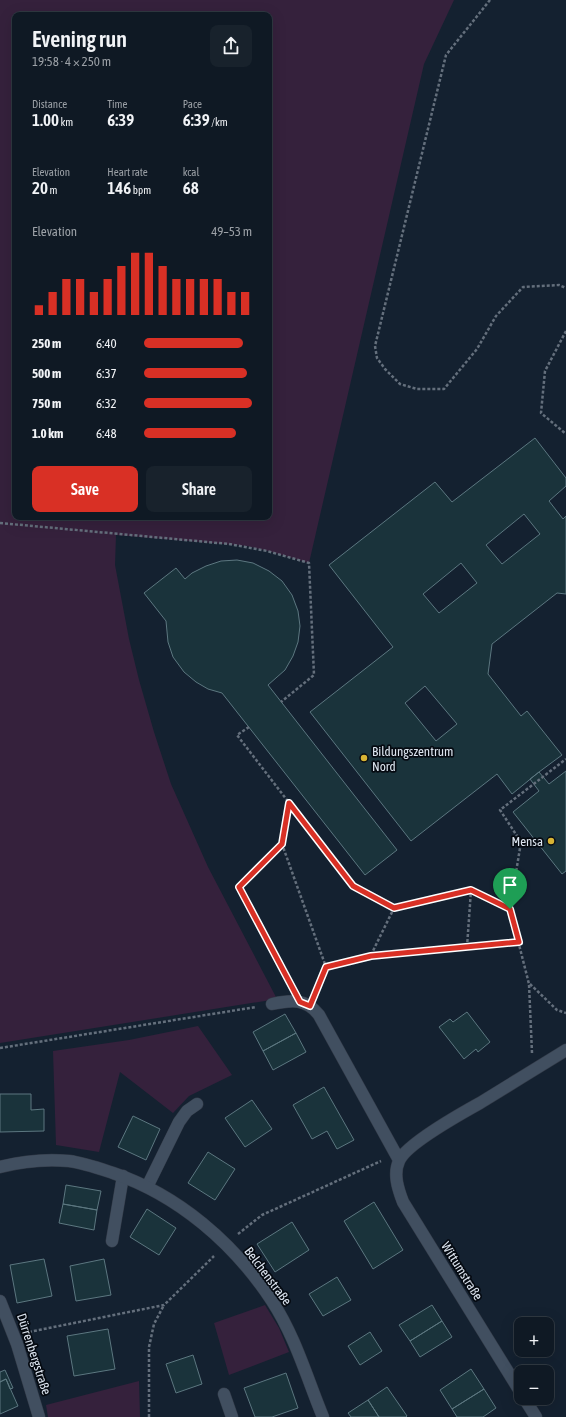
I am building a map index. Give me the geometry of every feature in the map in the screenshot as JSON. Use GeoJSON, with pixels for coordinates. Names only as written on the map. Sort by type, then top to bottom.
{"type":"FeatureCollection","features":[{"type":"Feature","properties":{"kind":"street"},"geometry":{"type":"LineString","coordinates":[[272,1004],[282,1002],[305,1004],[319,1015],[399,1160],[420,1140],[566,1050]]}},
{"type":"Feature","properties":{"kind":"street"},"geometry":{"type":"LineString","coordinates":[[147,1187],[179,1122],[187,1111],[197,1104]]}},
{"type":"Feature","properties":{"kind":"street","name":"Belchenstraße"},"geometry":{"type":"LineString","coordinates":[[0,1167],[29,1161],[49,1160],[90,1165],[123,1176],[147,1187],[180,1206],[196,1218],[226,1245],[260,1284],[280,1315],[290,1333],[323,1417]]}},
{"type":"Feature","properties":{"kind":"street","name":"Wittumstraße"},"geometry":{"type":"LineString","coordinates":[[399,1160],[396,1177],[398,1190],[403,1202],[514,1381]]}},
{"type":"Feature","properties":{"kind":"street"},"geometry":{"type":"LineString","coordinates":[[112,1241],[123,1176]]}},
{"type":"Feature","properties":{"kind":"street","name":"Dürrenbergstraße"},"geometry":{"type":"LineString","coordinates":[[0,1301],[14,1336],[39,1417]]}},
{"type":"Feature","properties":{"kind":"street"},"geometry":{"type":"LineString","coordinates":[[224,1394],[232,1417]]}},
{"type":"Feature","properties":{"kind":"street"},"geometry":{"type":"LineString","coordinates":[[528,1405],[536,1417]]}},
{"type":"Feature","properties":{"kind":"path"},"geometry":{"type":"LineString","coordinates":[[490,0],[446,55],[375,346],[378,358],[385,369],[400,384],[418,389],[444,389],[477,349],[496,316],[523,288],[560,285],[566,288]]}},
{"type":"Feature","properties":{"kind":"path"},"geometry":{"type":"LineString","coordinates":[[566,331],[545,371],[541,413],[566,434]]}},
{"type":"Feature","properties":{"kind":"path"},"geometry":{"type":"LineString","coordinates":[[0,523],[235,545],[268,551],[309,563],[314,675],[281,702]]}},
{"type":"Feature","properties":{"kind":"path"},"geometry":{"type":"LineString","coordinates":[[249,727],[237,736],[353,886],[394,908],[471,890],[510,909]]}},
{"type":"Feature","properties":{"kind":"path"},"geometry":{"type":"LineString","coordinates":[[533,1070],[530,984],[510,909],[521,842],[500,810],[566,759]]}},
{"type":"Feature","properties":{"kind":"path"},"geometry":{"type":"LineString","coordinates":[[289,803],[282,844],[326,967]]}},
{"type":"Feature","properties":{"kind":"path"},"geometry":{"type":"LineString","coordinates":[[282,844],[239,887],[305,1004]]}},
{"type":"Feature","properties":{"kind":"path"},"geometry":{"type":"LineString","coordinates":[[467,947],[471,890]]}},
{"type":"Feature","properties":{"kind":"path"},"geometry":{"type":"LineString","coordinates":[[371,956],[394,908]]}},
{"type":"Feature","properties":{"kind":"path"},"geometry":{"type":"LineString","coordinates":[[305,1004],[326,967],[371,956],[519,942]]}},
{"type":"Feature","properties":{"kind":"path"},"geometry":{"type":"LineString","coordinates":[[530,984],[557,1010],[566,1013]]}},
{"type":"Feature","properties":{"kind":"path"},"geometry":{"type":"LineString","coordinates":[[0,1048],[272,1004]]}},
{"type":"Feature","properties":{"kind":"path"},"geometry":{"type":"LineString","coordinates":[[149,1417],[149,1346],[154,1324],[164,1305],[226,1245],[262,1215],[379,1162],[395,1158],[399,1160]]}},
{"type":"Feature","properties":{"kind":"path"},"geometry":{"type":"LineString","coordinates":[[14,1336],[164,1305]]}},
{"type":"Feature","properties":{"kind":"shaded area"},"geometry":{"type":"Polygon","coordinates":[[[0,0],[454,0],[424,64],[309,563],[247,546],[116,535],[115,565],[129,639],[154,732],[171,784],[208,867],[277,999],[0,1043],[0,0]]]}},
{"type":"Feature","properties":{"kind":"shaded area"},"geometry":{"type":"Polygon","coordinates":[[[198,1026],[232,1075],[189,1096],[173,1113],[120,1072],[99,1152],[56,1145],[53,1051],[129,1040],[198,1026]]]}},
{"type":"Feature","properties":{"kind":"shaded area"},"geometry":{"type":"Polygon","coordinates":[[[265,1305],[279,1328],[289,1352],[229,1375],[214,1323],[265,1305]]]}},
{"type":"Feature","properties":{"kind":"shaded area"},"geometry":{"type":"Polygon","coordinates":[[[139,1381],[140,1417],[48,1417],[46,1405],[139,1381]]]}},
{"type":"Feature","properties":{"kind":"building"},"geometry":{"type":"Polygon","coordinates":[[[535,438],[566,478],[566,486],[549,501],[563,519],[566,516],[566,594],[557,593],[492,644],[488,674],[521,716],[527,711],[562,755],[512,794],[497,774],[411,841],[310,712],[393,647],[329,565],[435,482],[452,502],[535,438]],[[524,514],[486,545],[502,564],[540,534],[524,514]],[[461,563],[423,594],[439,613],[477,583],[461,563]],[[425,686],[405,703],[436,741],[457,724],[425,686]]]}},
{"type":"Feature","properties":{"kind":"building"},"geometry":{"type":"Polygon","coordinates":[[[237,560],[253,563],[269,571],[282,581],[292,595],[298,611],[300,626],[298,642],[293,656],[285,670],[268,685],[397,850],[365,875],[222,693],[208,689],[196,682],[184,672],[173,657],[168,642],[166,621],[144,593],[176,568],[185,579],[192,573],[206,566],[221,561],[237,560]]]}},
{"type":"Feature","properties":{"kind":"building","name":"Mensa"},"geometry":{"type":"Polygon","coordinates":[[[566,771],[566,871],[562,874],[513,812],[539,791],[530,779],[539,772],[549,784],[566,771]]]}},
{"type":"Feature","properties":{"kind":"building"},"geometry":{"type":"Polygon","coordinates":[[[467,1012],[490,1042],[478,1052],[476,1049],[464,1059],[439,1027],[450,1019],[453,1022],[467,1012]]]}},
{"type":"Feature","properties":{"kind":"building"},"geometry":{"type":"Polygon","coordinates":[[[285,1014],[296,1033],[263,1051],[253,1032],[285,1014]]]}},
{"type":"Feature","properties":{"kind":"building"},"geometry":{"type":"Polygon","coordinates":[[[296,1033],[306,1052],[273,1070],[263,1051],[296,1033]]]}},
{"type":"Feature","properties":{"kind":"building"},"geometry":{"type":"Polygon","coordinates":[[[324,1087],[354,1140],[337,1149],[327,1131],[312,1139],[293,1105],[324,1087]]]}},
{"type":"Feature","properties":{"kind":"building"},"geometry":{"type":"Polygon","coordinates":[[[0,1094],[31,1094],[31,1110],[44,1109],[44,1131],[0,1132],[0,1094]]]}},
{"type":"Feature","properties":{"kind":"building"},"geometry":{"type":"Polygon","coordinates":[[[252,1100],[272,1129],[245,1147],[225,1118],[252,1100]]]}},
{"type":"Feature","properties":{"kind":"building"},"geometry":{"type":"Polygon","coordinates":[[[133,1116],[160,1129],[146,1160],[118,1147],[133,1116]]]}},
{"type":"Feature","properties":{"kind":"building"},"geometry":{"type":"Polygon","coordinates":[[[208,1152],[235,1169],[215,1200],[188,1183],[208,1152]]]}},
{"type":"Feature","properties":{"kind":"building"},"geometry":{"type":"Polygon","coordinates":[[[66,1185],[101,1191],[97,1210],[63,1204],[66,1185]]]}},
{"type":"Feature","properties":{"kind":"building"},"geometry":{"type":"Polygon","coordinates":[[[374,1202],[403,1250],[373,1269],[344,1221],[374,1202]]]}},
{"type":"Feature","properties":{"kind":"building"},"geometry":{"type":"Polygon","coordinates":[[[63,1204],[97,1210],[94,1230],[59,1223],[63,1204]]]}},
{"type":"Feature","properties":{"kind":"building"},"geometry":{"type":"Polygon","coordinates":[[[147,1209],[176,1228],[159,1255],[130,1237],[147,1209]]]}},
{"type":"Feature","properties":{"kind":"building"},"geometry":{"type":"Polygon","coordinates":[[[292,1222],[309,1250],[275,1272],[257,1244],[292,1222]]]}},
{"type":"Feature","properties":{"kind":"building"},"geometry":{"type":"Polygon","coordinates":[[[44,1259],[52,1296],[17,1303],[10,1265],[44,1259]]]}},
{"type":"Feature","properties":{"kind":"building"},"geometry":{"type":"Polygon","coordinates":[[[104,1259],[111,1295],[76,1301],[70,1266],[104,1259]]]}},
{"type":"Feature","properties":{"kind":"building"},"geometry":{"type":"Polygon","coordinates":[[[337,1277],[351,1300],[323,1316],[309,1294],[337,1277]]]}},
{"type":"Feature","properties":{"kind":"building"},"geometry":{"type":"Polygon","coordinates":[[[432,1305],[442,1321],[410,1341],[399,1325],[432,1305]]]}},
{"type":"Feature","properties":{"kind":"building"},"geometry":{"type":"Polygon","coordinates":[[[442,1321],[452,1337],[420,1357],[410,1341],[442,1321]]]}},
{"type":"Feature","properties":{"kind":"building"},"geometry":{"type":"Polygon","coordinates":[[[108,1329],[115,1369],[74,1376],[67,1336],[108,1329]]]}},
{"type":"Feature","properties":{"kind":"building"},"geometry":{"type":"Polygon","coordinates":[[[370,1332],[382,1351],[360,1365],[348,1346],[370,1332]]]}},
{"type":"Feature","properties":{"kind":"building"},"geometry":{"type":"Polygon","coordinates":[[[193,1355],[202,1384],[176,1393],[166,1364],[193,1355]]]}},
{"type":"Feature","properties":{"kind":"building"},"geometry":{"type":"Polygon","coordinates":[[[471,1369],[484,1389],[452,1409],[440,1390],[471,1369]]]}},
{"type":"Feature","properties":{"kind":"building"},"geometry":{"type":"Polygon","coordinates":[[[5,1370],[13,1388],[10,1389],[6,1379],[0,1382],[0,1372],[5,1370]]]}},
{"type":"Feature","properties":{"kind":"building"},"geometry":{"type":"Polygon","coordinates":[[[286,1373],[298,1408],[272,1417],[255,1417],[244,1388],[286,1373]]]}},
{"type":"Feature","properties":{"kind":"building"},"geometry":{"type":"Polygon","coordinates":[[[6,1379],[18,1406],[0,1414],[0,1382],[6,1379]]]}},
{"type":"Feature","properties":{"kind":"building"},"geometry":{"type":"Polygon","coordinates":[[[387,1387],[407,1416],[406,1417],[379,1417],[368,1400],[387,1387]]]}},
{"type":"Feature","properties":{"kind":"building"},"geometry":{"type":"Polygon","coordinates":[[[484,1389],[496,1408],[483,1417],[457,1417],[452,1409],[484,1389]]]}},
{"type":"Feature","properties":{"kind":"building"},"geometry":{"type":"Polygon","coordinates":[[[368,1400],[379,1417],[351,1417],[348,1413],[368,1400]]]}},
{"type":"Feature","properties":{"kind":"place","name":"Bildungszentrum Nord"},"geometry":{"type":"Point","coordinates":[364,758]}},
{"type":"Feature","properties":{"kind":"place","name":"Mensa"},"geometry":{"type":"Point","coordinates":[551,841]}},
{"type":"Feature","properties":{"kind":"route"},"geometry":{"type":"LineString","coordinates":[[289,803],[353,886],[394,908],[471,890],[510,909],[519,942],[371,956],[326,967],[310,1006],[300,1002],[239,887],[282,844],[289,803]]}}]}
